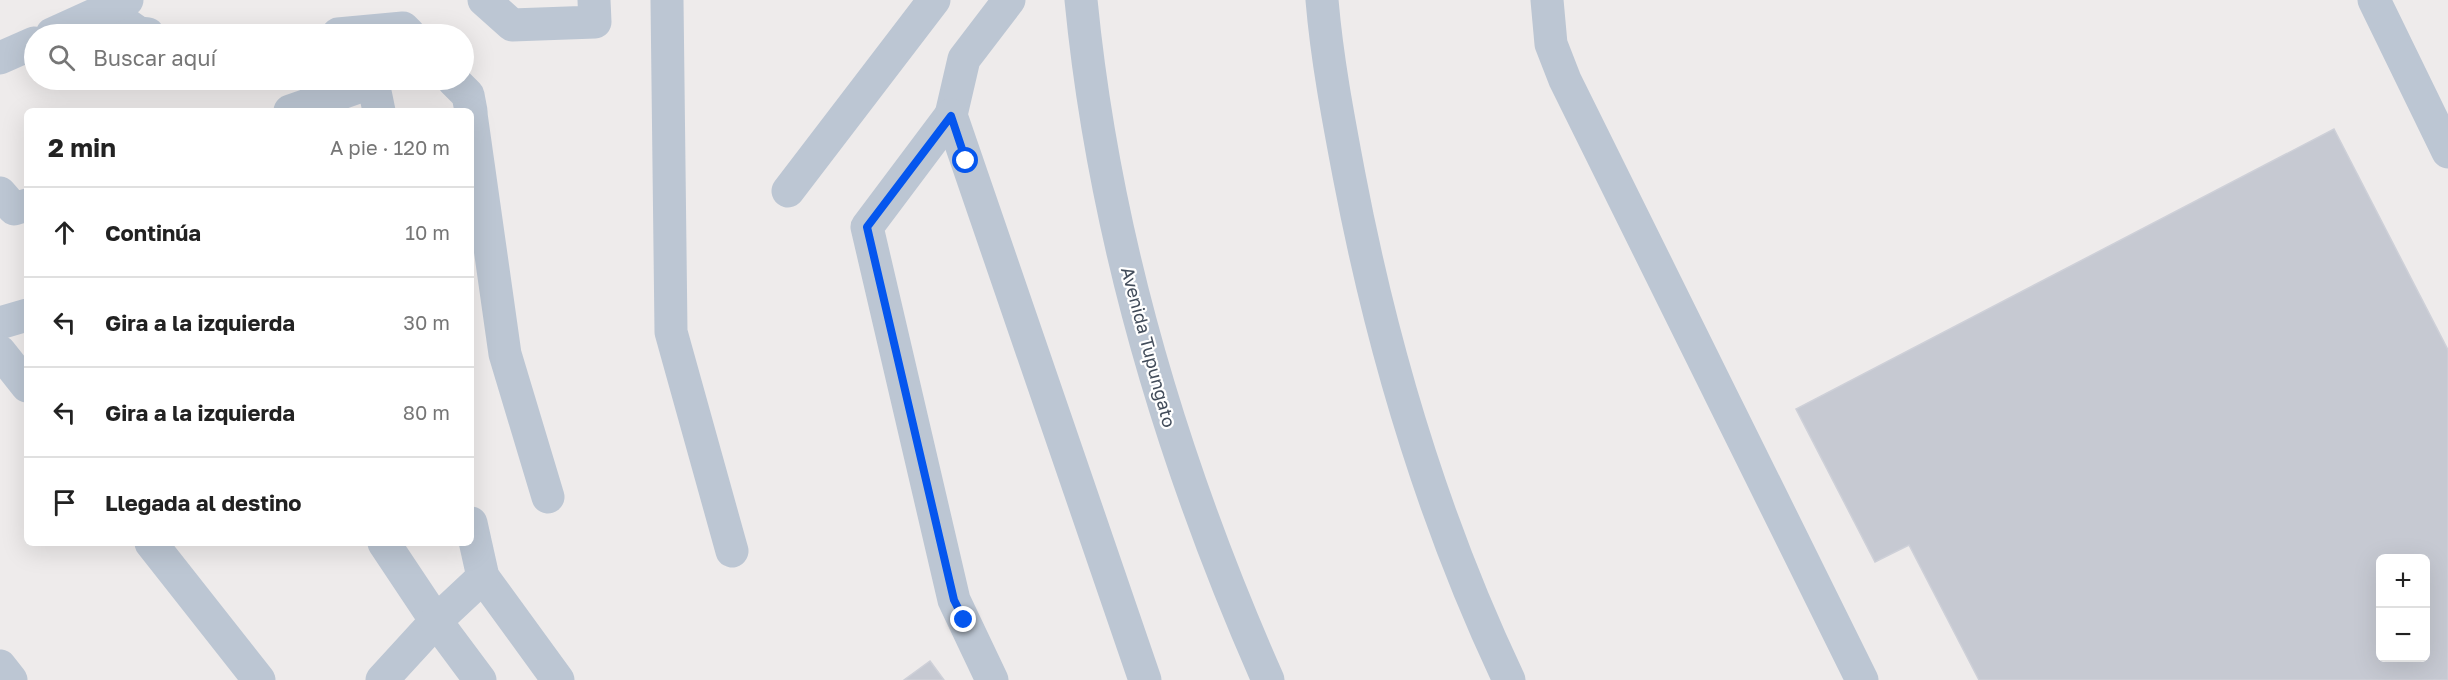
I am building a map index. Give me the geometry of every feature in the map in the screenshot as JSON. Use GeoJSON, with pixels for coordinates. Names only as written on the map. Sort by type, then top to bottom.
{"type":"FeatureCollection","features":[{"type":"Feature","properties":{"kind":"street"},"geometry":{"type":"LineString","coordinates":[[484,0],[512,25],[595,22],[594,0]]}},
{"type":"Feature","properties":{"kind":"street"},"geometry":{"type":"LineString","coordinates":[[667,0],[671,332],[732,551]]}},
{"type":"Feature","properties":{"kind":"street"},"geometry":{"type":"LineString","coordinates":[[788,191],[934,0]]}},
{"type":"Feature","properties":{"kind":"street"},"geometry":{"type":"LineString","coordinates":[[992,680],[954,600],[867,227],[951,116],[964,59],[1009,0]]}},
{"type":"Feature","properties":{"kind":"street","name":"Avenida Tupungato"},"geometry":{"type":"LineString","coordinates":[[1081,0],[1096,118],[1115,217],[1138,315],[1166,414],[1199,511],[1236,608],[1268,680]]}},
{"type":"Feature","properties":{"kind":"street"},"geometry":{"type":"LineString","coordinates":[[1322,0],[1338,120],[1359,229],[1384,337],[1416,443],[1452,547],[1509,680]]}},
{"type":"Feature","properties":{"kind":"street"},"geometry":{"type":"LineString","coordinates":[[1547,0],[1551,44],[1564,80],[1862,680]]}},
{"type":"Feature","properties":{"kind":"street"},"geometry":{"type":"LineString","coordinates":[[2374,0],[2448,152]]}},
{"type":"Feature","properties":{"kind":"street"},"geometry":{"type":"LineString","coordinates":[[74,24],[116,5],[132,24]]}},
{"type":"Feature","properties":{"kind":"street"},"geometry":{"type":"LineString","coordinates":[[0,58],[24,47]]}},
{"type":"Feature","properties":{"kind":"street"},"geometry":{"type":"LineString","coordinates":[[299,108],[350,90]]}},
{"type":"Feature","properties":{"kind":"street"},"geometry":{"type":"LineString","coordinates":[[375,90],[378,108]]}},
{"type":"Feature","properties":{"kind":"street"},"geometry":{"type":"LineString","coordinates":[[463,90],[468,95],[470,108]]}},
{"type":"Feature","properties":{"kind":"street"},"geometry":{"type":"LineString","coordinates":[[951,116],[1145,680]]}},
{"type":"Feature","properties":{"kind":"street"},"geometry":{"type":"LineString","coordinates":[[474,133],[505,354],[548,496]]}},
{"type":"Feature","properties":{"kind":"street"},"geometry":{"type":"LineString","coordinates":[[0,193],[14,210],[24,206]]}},
{"type":"Feature","properties":{"kind":"street"},"geometry":{"type":"LineString","coordinates":[[0,323],[24,316]]}},
{"type":"Feature","properties":{"kind":"street"},"geometry":{"type":"LineString","coordinates":[[0,352],[24,382]]}},
{"type":"Feature","properties":{"kind":"street"},"geometry":{"type":"LineString","coordinates":[[474,536],[483,577],[558,680]]}},
{"type":"Feature","properties":{"kind":"street"},"geometry":{"type":"LineString","coordinates":[[153,546],[259,680]]}},
{"type":"Feature","properties":{"kind":"street"},"geometry":{"type":"LineString","coordinates":[[386,546],[436,621],[480,680]]}},
{"type":"Feature","properties":{"kind":"street"},"geometry":{"type":"LineString","coordinates":[[382,680],[436,621],[483,577]]}},
{"type":"Feature","properties":{"kind":"street"},"geometry":{"type":"LineString","coordinates":[[0,666],[11,680]]}},
{"type":"Feature","properties":{"kind":"building"},"geometry":{"type":"Polygon","coordinates":[[[2334,129],[2448,350],[2448,680],[1979,680],[1909,545],[1875,562],[1796,409],[2334,129]]]}},
{"type":"Feature","properties":{"kind":"building"},"geometry":{"type":"Polygon","coordinates":[[[930,661],[944,680],[904,680],[930,661]]]}},
{"type":"Feature","properties":{"kind":"route"},"geometry":{"type":"LineString","coordinates":[[964,620],[954,600],[867,227],[951,116],[966,161]]}}]}
